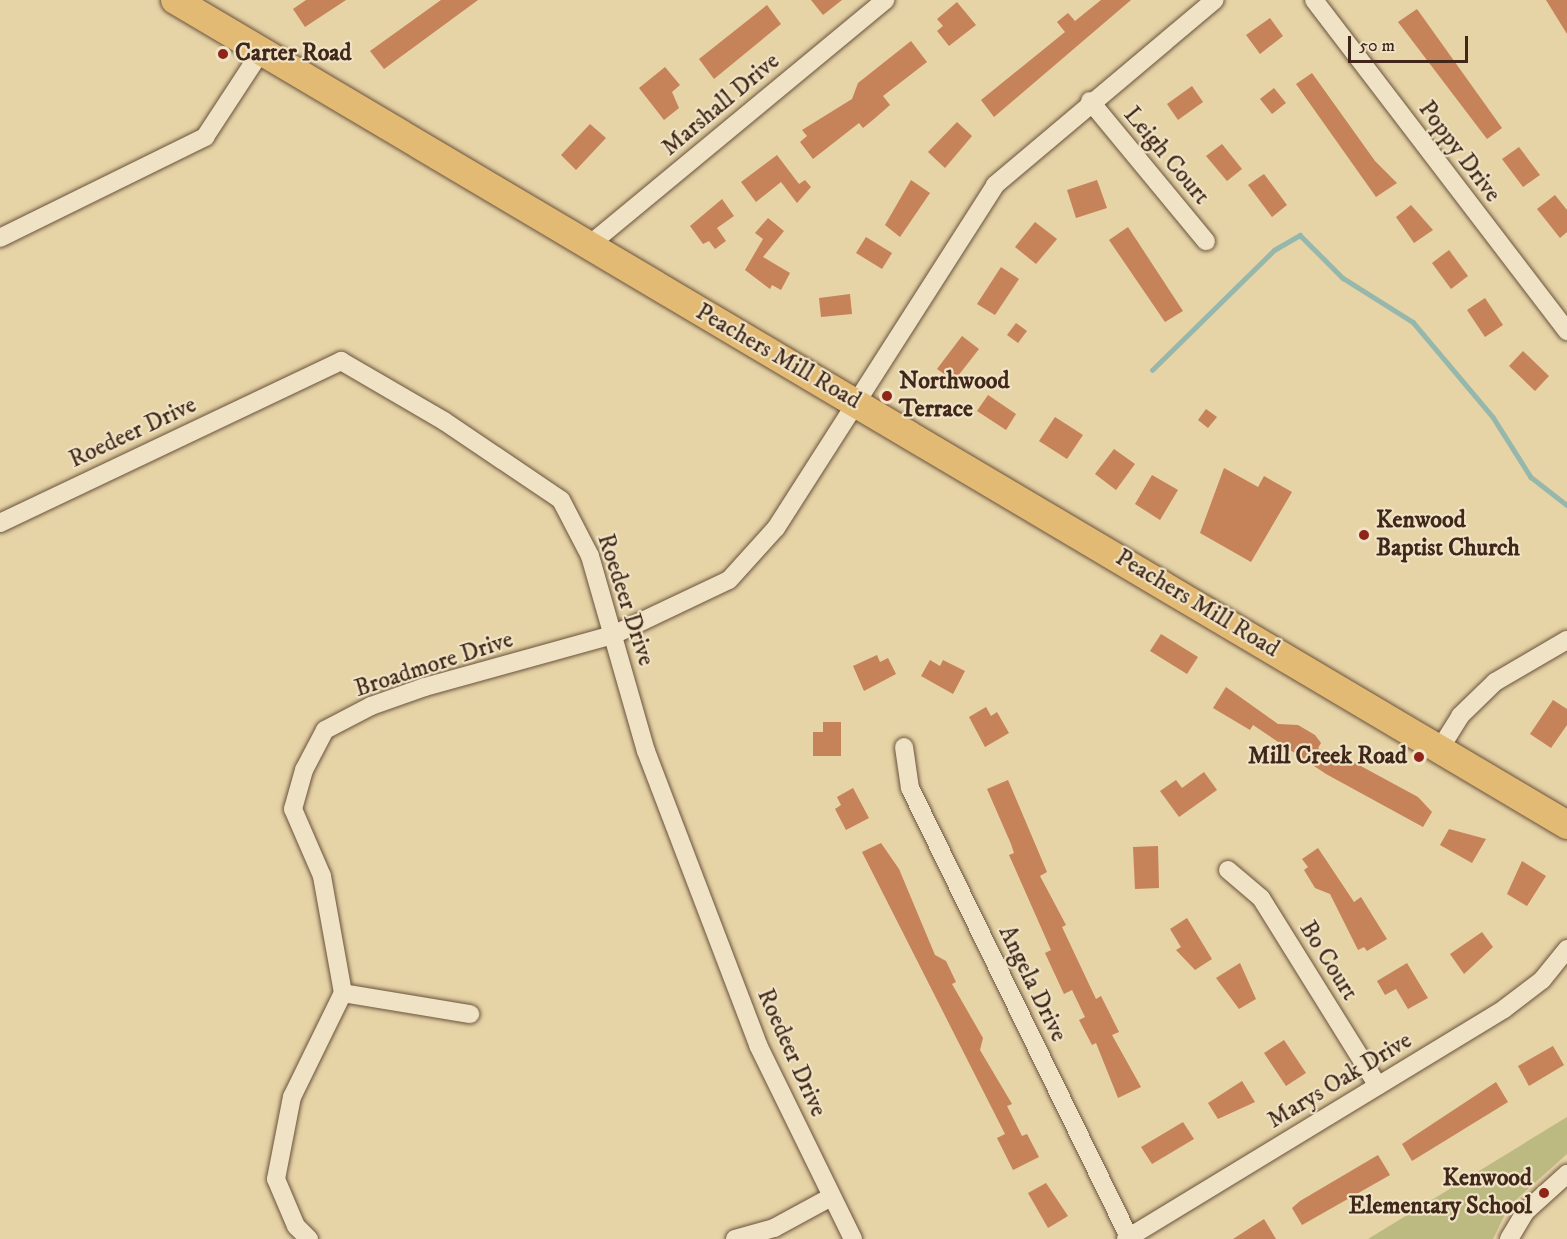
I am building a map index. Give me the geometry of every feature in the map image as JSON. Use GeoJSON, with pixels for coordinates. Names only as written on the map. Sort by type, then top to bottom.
{"type":"FeatureCollection","features":[{"type":"Feature","properties":{"kind":"main road","name":"Peachers Mill Road"},"geometry":{"type":"LineString","coordinates":[[175,0],[260,53],[1441,747],[1567,825]]}},
{"type":"Feature","properties":{"kind":"street","name":"Marshall Drive"},"geometry":{"type":"LineString","coordinates":[[588,246],[885,0]]}},
{"type":"Feature","properties":{"kind":"street"},"geometry":{"type":"LineString","coordinates":[[857,403],[987,195],[1090,101],[1215,0]]}},
{"type":"Feature","properties":{"kind":"street","name":"Poppy Drive"},"geometry":{"type":"LineString","coordinates":[[1314,0],[1567,331]]}},
{"type":"Feature","properties":{"kind":"street"},"geometry":{"type":"LineString","coordinates":[[0,238],[176,156],[205,137],[260,53]]}},
{"type":"Feature","properties":{"kind":"street","name":"Leigh Court"},"geometry":{"type":"LineString","coordinates":[[1090,101],[1206,241]]}},
{"type":"Feature","properties":{"kind":"street","name":"Roedeer Drive"},"geometry":{"type":"LineString","coordinates":[[0,523],[341,361],[444,421],[561,500],[590,556],[646,751],[754,1034],[853,1239]]}},
{"type":"Feature","properties":{"kind":"street","name":"Broadmore Drive"},"geometry":{"type":"LineString","coordinates":[[343,993],[322,876],[293,809],[304,770],[325,730],[371,706],[425,687],[613,635],[729,580],[776,528],[857,403]]}},
{"type":"Feature","properties":{"kind":"street"},"geometry":{"type":"LineString","coordinates":[[1441,747],[1460,716],[1494,682],[1567,640]]}},
{"type":"Feature","properties":{"kind":"street","name":"Angela Drive"},"geometry":{"type":"LineString","coordinates":[[904,747],[910,788],[1128,1238]]}},
{"type":"Feature","properties":{"kind":"street","name":"Bo Court"},"geometry":{"type":"LineString","coordinates":[[1228,870],[1261,898],[1378,1086]]}},
{"type":"Feature","properties":{"kind":"street","name":"Marys Oak Drive"},"geometry":{"type":"LineString","coordinates":[[1128,1238],[1504,1010],[1542,980],[1567,949]]}},
{"type":"Feature","properties":{"kind":"street"},"geometry":{"type":"LineString","coordinates":[[309,1239],[297,1227],[276,1179],[292,1097],[343,993],[470,1014]]}},
{"type":"Feature","properties":{"kind":"street"},"geometry":{"type":"LineString","coordinates":[[1509,1239],[1526,1212],[1567,1174]]}},
{"type":"Feature","properties":{"kind":"street"},"geometry":{"type":"LineString","coordinates":[[735,1239],[774,1228],[831,1197]]}},
{"type":"Feature","properties":{"kind":"shaded area"},"geometry":{"type":"Polygon","coordinates":[[[1567,1117],[1567,1154],[1509,1206],[1493,1239],[1368,1239],[1567,1117]]]}},
{"type":"Feature","properties":{"kind":"building"},"geometry":{"type":"Polygon","coordinates":[[[306,0],[346,0],[305,27],[293,9],[306,0]]]}},
{"type":"Feature","properties":{"kind":"building"},"geometry":{"type":"Polygon","coordinates":[[[441,0],[478,0],[384,69],[370,51],[441,0]]]}},
{"type":"Feature","properties":{"kind":"building"},"geometry":{"type":"Polygon","coordinates":[[[811,0],[842,0],[823,15],[811,0]]]}},
{"type":"Feature","properties":{"kind":"building"},"geometry":{"type":"Polygon","coordinates":[[[1101,0],[1131,0],[994,117],[981,100],[1065,32],[1057,22],[1068,13],[1075,21],[1101,0]]]}},
{"type":"Feature","properties":{"kind":"building"},"geometry":{"type":"Polygon","coordinates":[[[1546,0],[1567,0],[1567,34],[1546,0]]]}},
{"type":"Feature","properties":{"kind":"building"},"geometry":{"type":"Polygon","coordinates":[[[957,2],[976,25],[949,46],[937,31],[943,26],[937,19],[957,2]]]}},
{"type":"Feature","properties":{"kind":"building"},"geometry":{"type":"Polygon","coordinates":[[[767,5],[781,24],[714,79],[699,59],[767,5]]]}},
{"type":"Feature","properties":{"kind":"building"},"geometry":{"type":"Polygon","coordinates":[[[1417,9],[1502,128],[1487,139],[1398,22],[1417,9]]]}},
{"type":"Feature","properties":{"kind":"building"},"geometry":{"type":"Polygon","coordinates":[[[1270,18],[1283,36],[1260,54],[1246,35],[1270,18]]]}},
{"type":"Feature","properties":{"kind":"building"},"geometry":{"type":"Polygon","coordinates":[[[911,41],[927,62],[883,96],[890,105],[874,119],[863,128],[859,123],[813,159],[800,142],[807,136],[802,130],[852,99],[858,83],[911,41]]]}},
{"type":"Feature","properties":{"kind":"building"},"geometry":{"type":"Polygon","coordinates":[[[665,67],[680,85],[672,92],[679,108],[664,120],[639,88],[665,67]]]}},
{"type":"Feature","properties":{"kind":"building"},"geometry":{"type":"Polygon","coordinates":[[[1312,73],[1375,161],[1397,183],[1376,197],[1296,84],[1312,73]]]}},
{"type":"Feature","properties":{"kind":"building"},"geometry":{"type":"Polygon","coordinates":[[[1192,86],[1203,102],[1178,120],[1167,104],[1192,86]]]}},
{"type":"Feature","properties":{"kind":"building"},"geometry":{"type":"Polygon","coordinates":[[[1274,88],[1286,103],[1272,114],[1260,99],[1274,88]]]}},
{"type":"Feature","properties":{"kind":"building"},"geometry":{"type":"Polygon","coordinates":[[[957,122],[972,136],[945,168],[928,152],[957,122]]]}},
{"type":"Feature","properties":{"kind":"building"},"geometry":{"type":"Polygon","coordinates":[[[590,124],[606,138],[576,170],[561,155],[590,124]]]}},
{"type":"Feature","properties":{"kind":"building"},"geometry":{"type":"Polygon","coordinates":[[[1222,144],[1242,169],[1227,181],[1206,156],[1222,144]]]}},
{"type":"Feature","properties":{"kind":"building"},"geometry":{"type":"Polygon","coordinates":[[[1519,147],[1540,175],[1523,187],[1502,159],[1519,147]]]}},
{"type":"Feature","properties":{"kind":"building"},"geometry":{"type":"Polygon","coordinates":[[[777,155],[799,184],[805,180],[811,187],[797,203],[781,182],[756,202],[741,182],[777,155]]]}},
{"type":"Feature","properties":{"kind":"building"},"geometry":{"type":"Polygon","coordinates":[[[1264,174],[1287,205],[1272,217],[1248,185],[1264,174]]]}},
{"type":"Feature","properties":{"kind":"building"},"geometry":{"type":"Polygon","coordinates":[[[911,180],[930,193],[900,237],[885,225],[911,180]]]}},
{"type":"Feature","properties":{"kind":"building"},"geometry":{"type":"Polygon","coordinates":[[[1097,180],[1107,208],[1076,218],[1067,190],[1097,180]]]}},
{"type":"Feature","properties":{"kind":"building"},"geometry":{"type":"Polygon","coordinates":[[[1555,195],[1567,210],[1567,232],[1560,238],[1537,209],[1555,195]]]}},
{"type":"Feature","properties":{"kind":"building"},"geometry":{"type":"Polygon","coordinates":[[[722,199],[734,216],[717,228],[726,241],[715,249],[709,241],[703,244],[690,226],[722,199]]]}},
{"type":"Feature","properties":{"kind":"building"},"geometry":{"type":"Polygon","coordinates":[[[1411,205],[1433,230],[1414,243],[1396,217],[1411,205]]]}},
{"type":"Feature","properties":{"kind":"building"},"geometry":{"type":"Polygon","coordinates":[[[768,218],[784,231],[763,257],[790,273],[781,290],[772,285],[770,289],[745,270],[763,239],[755,233],[768,218]]]}},
{"type":"Feature","properties":{"kind":"building"},"geometry":{"type":"Polygon","coordinates":[[[1035,222],[1057,239],[1036,264],[1015,247],[1035,222]]]}},
{"type":"Feature","properties":{"kind":"building"},"geometry":{"type":"Polygon","coordinates":[[[1128,227],[1183,311],[1165,322],[1109,240],[1128,227]]]}},
{"type":"Feature","properties":{"kind":"building"},"geometry":{"type":"Polygon","coordinates":[[[866,237],[892,253],[882,269],[856,253],[866,237]]]}},
{"type":"Feature","properties":{"kind":"building"},"geometry":{"type":"Polygon","coordinates":[[[1449,250],[1468,276],[1451,289],[1432,263],[1449,250]]]}},
{"type":"Feature","properties":{"kind":"building"},"geometry":{"type":"Polygon","coordinates":[[[1001,267],[1019,279],[995,315],[977,304],[1001,267]]]}},
{"type":"Feature","properties":{"kind":"building"},"geometry":{"type":"Polygon","coordinates":[[[850,294],[852,314],[821,317],[819,298],[850,294]]]}},
{"type":"Feature","properties":{"kind":"building"},"geometry":{"type":"Polygon","coordinates":[[[1485,298],[1503,325],[1485,337],[1467,310],[1485,298]]]}},
{"type":"Feature","properties":{"kind":"building"},"geometry":{"type":"Polygon","coordinates":[[[1016,323],[1027,331],[1018,343],[1007,335],[1016,323]]]}},
{"type":"Feature","properties":{"kind":"building"},"geometry":{"type":"Polygon","coordinates":[[[962,336],[979,349],[954,381],[937,369],[962,336]]]}},
{"type":"Feature","properties":{"kind":"building"},"geometry":{"type":"Polygon","coordinates":[[[1523,351],[1549,376],[1535,391],[1509,366],[1523,351]]]}},
{"type":"Feature","properties":{"kind":"building"},"geometry":{"type":"Polygon","coordinates":[[[988,395],[1016,414],[1006,430],[977,411],[988,395]]]}},
{"type":"Feature","properties":{"kind":"building"},"geometry":{"type":"Polygon","coordinates":[[[1206,409],[1217,417],[1208,428],[1198,420],[1206,409]]]}},
{"type":"Feature","properties":{"kind":"building"},"geometry":{"type":"Polygon","coordinates":[[[1055,417],[1083,435],[1067,459],[1039,441],[1055,417]]]}},
{"type":"Feature","properties":{"kind":"building"},"geometry":{"type":"Polygon","coordinates":[[[1114,449],[1135,464],[1116,490],[1095,474],[1114,449]]]}},
{"type":"Feature","properties":{"kind":"building"},"geometry":{"type":"Polygon","coordinates":[[[1224,468],[1258,487],[1264,476],[1292,492],[1251,562],[1200,533],[1224,468]]]}},
{"type":"Feature","properties":{"kind":"building"},"geometry":{"type":"Polygon","coordinates":[[[1152,475],[1178,490],[1160,520],[1135,504],[1152,475]]]}},
{"type":"Feature","properties":{"kind":"building"},"geometry":{"type":"Polygon","coordinates":[[[1161,634],[1198,657],[1187,674],[1150,651],[1161,634]]]}},
{"type":"Feature","properties":{"kind":"building"},"geometry":{"type":"Polygon","coordinates":[[[877,655],[880,662],[888,658],[896,674],[864,691],[853,666],[877,655]]]}},
{"type":"Feature","properties":{"kind":"building"},"geometry":{"type":"Polygon","coordinates":[[[930,660],[940,666],[943,660],[965,671],[953,694],[921,676],[930,660]]]}},
{"type":"Feature","properties":{"kind":"building"},"geometry":{"type":"Polygon","coordinates":[[[1226,687],[1278,724],[1298,725],[1315,735],[1321,743],[1318,748],[1343,763],[1346,758],[1418,797],[1432,812],[1423,827],[1326,774],[1253,725],[1250,730],[1213,708],[1226,687]]]}},
{"type":"Feature","properties":{"kind":"building"},"geometry":{"type":"Polygon","coordinates":[[[1553,700],[1567,709],[1567,725],[1551,748],[1530,734],[1553,700]]]}},
{"type":"Feature","properties":{"kind":"building"},"geometry":{"type":"Polygon","coordinates":[[[986,707],[991,716],[997,712],[1009,733],[985,747],[969,717],[986,707]]]}},
{"type":"Feature","properties":{"kind":"building"},"geometry":{"type":"Polygon","coordinates":[[[823,722],[841,722],[841,756],[813,756],[813,732],[823,732],[823,722]]]}},
{"type":"Feature","properties":{"kind":"building"},"geometry":{"type":"Polygon","coordinates":[[[1204,772],[1217,790],[1179,817],[1160,791],[1176,780],[1182,788],[1204,772]]]}},
{"type":"Feature","properties":{"kind":"building"},"geometry":{"type":"Polygon","coordinates":[[[1008,780],[1047,872],[1040,876],[1066,925],[1062,927],[1096,999],[1101,996],[1119,1032],[1112,1035],[1141,1087],[1118,1098],[1096,1043],[1092,1045],[1079,1020],[1085,1017],[1072,990],[1064,994],[1045,953],[1051,950],[1009,855],[1014,853],[1011,844],[987,789],[1008,780]]]}},
{"type":"Feature","properties":{"kind":"building"},"geometry":{"type":"Polygon","coordinates":[[[853,788],[869,818],[846,830],[835,809],[841,805],[837,797],[853,788]]]}},
{"type":"Feature","properties":{"kind":"building"},"geometry":{"type":"Polygon","coordinates":[[[1449,829],[1486,839],[1472,863],[1440,845],[1449,829]]]}},
{"type":"Feature","properties":{"kind":"building"},"geometry":{"type":"Polygon","coordinates":[[[881,843],[899,869],[935,955],[946,961],[956,982],[952,984],[983,1038],[980,1050],[1012,1104],[1007,1106],[1022,1136],[1027,1134],[1039,1157],[1013,1170],[997,1138],[1005,1134],[862,852],[881,843]]]}},
{"type":"Feature","properties":{"kind":"building"},"geometry":{"type":"Polygon","coordinates":[[[1158,846],[1159,888],[1135,889],[1133,847],[1158,846]]]}},
{"type":"Feature","properties":{"kind":"building"},"geometry":{"type":"Polygon","coordinates":[[[1318,848],[1354,902],[1361,897],[1387,939],[1367,951],[1364,947],[1358,950],[1330,894],[1315,888],[1304,870],[1308,867],[1302,859],[1318,848]]]}},
{"type":"Feature","properties":{"kind":"building"},"geometry":{"type":"Polygon","coordinates":[[[1522,861],[1546,876],[1527,906],[1507,894],[1522,861]]]}},
{"type":"Feature","properties":{"kind":"building"},"geometry":{"type":"Polygon","coordinates":[[[1187,918],[1212,959],[1195,970],[1176,950],[1181,947],[1170,929],[1187,918]]]}},
{"type":"Feature","properties":{"kind":"building"},"geometry":{"type":"Polygon","coordinates":[[[1482,932],[1493,947],[1464,974],[1450,954],[1482,932]]]}},
{"type":"Feature","properties":{"kind":"building"},"geometry":{"type":"Polygon","coordinates":[[[1240,963],[1256,999],[1239,1009],[1216,978],[1240,963]]]}},
{"type":"Feature","properties":{"kind":"building"},"geometry":{"type":"Polygon","coordinates":[[[1407,963],[1428,998],[1408,1009],[1396,989],[1385,995],[1377,981],[1407,963]]]}},
{"type":"Feature","properties":{"kind":"building"},"geometry":{"type":"Polygon","coordinates":[[[1284,1040],[1306,1073],[1286,1086],[1264,1053],[1284,1040]]]}},
{"type":"Feature","properties":{"kind":"building"},"geometry":{"type":"Polygon","coordinates":[[[1553,1046],[1564,1065],[1529,1086],[1518,1066],[1553,1046]]]}},
{"type":"Feature","properties":{"kind":"building"},"geometry":{"type":"Polygon","coordinates":[[[1242,1081],[1255,1102],[1218,1119],[1208,1103],[1242,1081]]]}},
{"type":"Feature","properties":{"kind":"building"},"geometry":{"type":"Polygon","coordinates":[[[1496,1082],[1508,1102],[1412,1161],[1402,1144],[1496,1082]]]}},
{"type":"Feature","properties":{"kind":"building"},"geometry":{"type":"Polygon","coordinates":[[[1183,1122],[1194,1139],[1152,1164],[1141,1147],[1183,1122]]]}},
{"type":"Feature","properties":{"kind":"building"},"geometry":{"type":"Polygon","coordinates":[[[1378,1155],[1390,1175],[1302,1225],[1292,1208],[1378,1155]]]}},
{"type":"Feature","properties":{"kind":"building"},"geometry":{"type":"Polygon","coordinates":[[[1046,1183],[1068,1216],[1048,1228],[1028,1193],[1046,1183]]]}},
{"type":"Feature","properties":{"kind":"building"},"geometry":{"type":"Polygon","coordinates":[[[1264,1219],[1276,1239],[1233,1239],[1264,1219]]]}},
{"type":"Feature","properties":{"kind":"waterway"},"geometry":{"type":"LineString","coordinates":[[1152,370],[1274,250],[1300,235],[1343,278],[1413,322],[1493,417],[1531,477],[1567,505]]}},
{"type":"Feature","properties":{"kind":"place","name":"Carter Road"},"geometry":{"type":"Point","coordinates":[223,54]}},
{"type":"Feature","properties":{"kind":"place","name":"Northwood Terrace"},"geometry":{"type":"Point","coordinates":[887,396]}},
{"type":"Feature","properties":{"kind":"place","name":"Kenwood Baptist Church"},"geometry":{"type":"Point","coordinates":[1364,535]}},
{"type":"Feature","properties":{"kind":"place","name":"Mill Creek Road"},"geometry":{"type":"Point","coordinates":[1419,757]}},
{"type":"Feature","properties":{"kind":"place","name":"Kenwood Elementary School"},"geometry":{"type":"Point","coordinates":[1544,1193]}}]}
